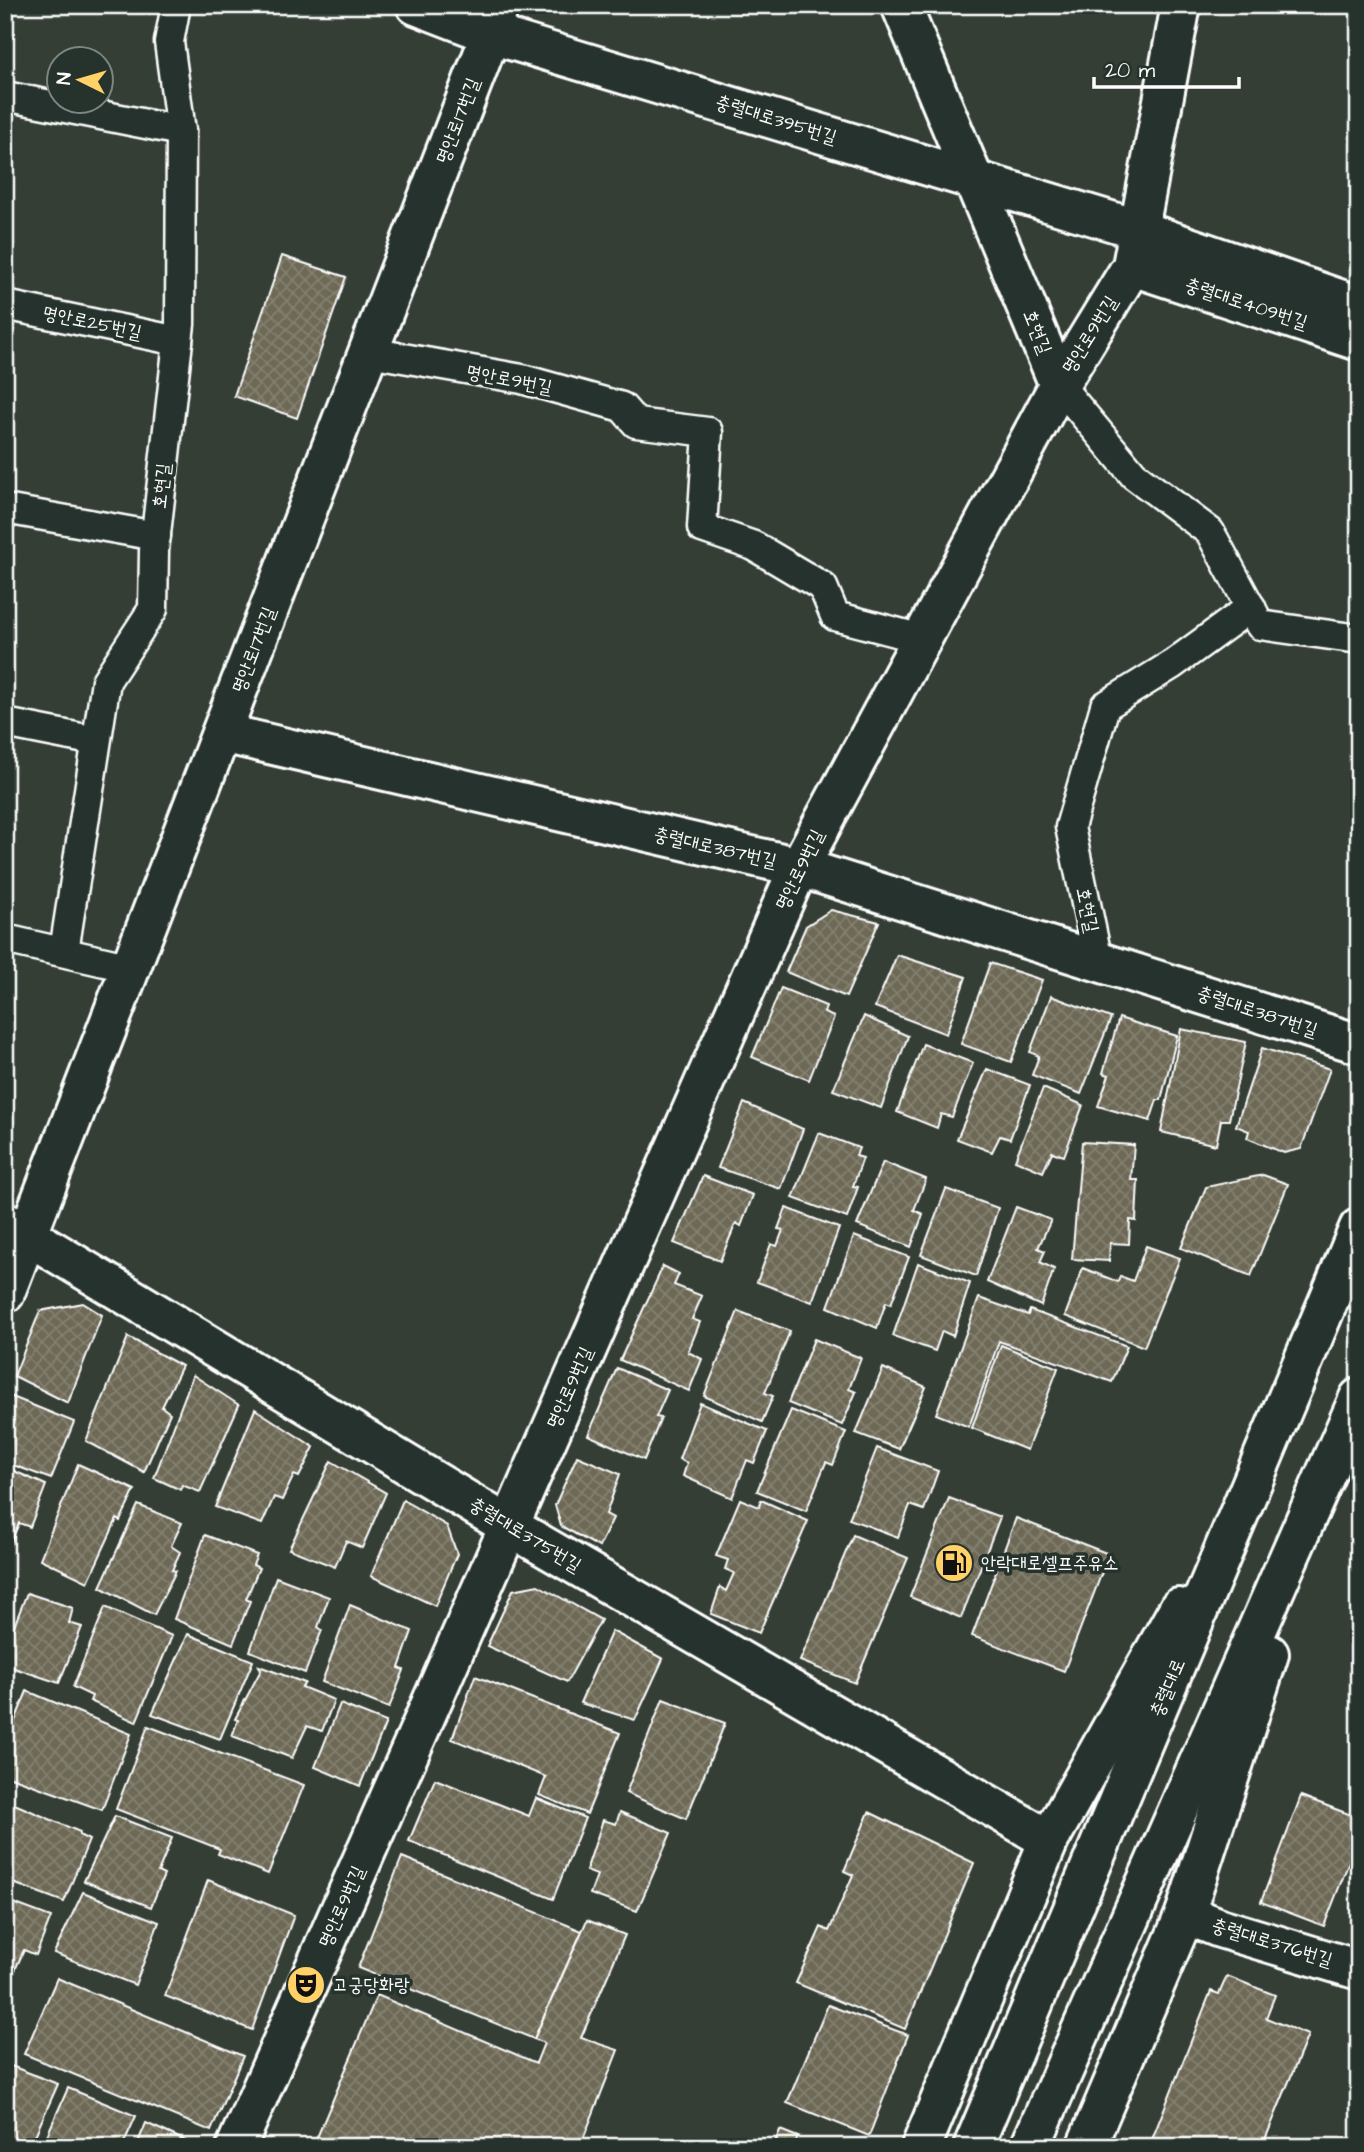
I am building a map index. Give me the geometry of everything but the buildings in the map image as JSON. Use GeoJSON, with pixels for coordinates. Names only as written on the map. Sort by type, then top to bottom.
{"type":"FeatureCollection","features":[{"type":"Feature","properties":{"kind":"street","name":"충렬대로395번길"},"geometry":{"type":"LineString","coordinates":[[416,5],[495,20],[974,180],[1135,248]]}},
{"type":"Feature","properties":{"kind":"street","name":"호현길"},"geometry":{"type":"LineString","coordinates":[[901,5],[1059,385]]}},
{"type":"Feature","properties":{"kind":"street","name":"명안로9번길"},"geometry":{"type":"LineString","coordinates":[[236,2147],[799,867],[1135,248],[1181,5]]}},
{"type":"Feature","properties":{"kind":"street","name":"명안로17번길"},"geometry":{"type":"LineString","coordinates":[[5,1293],[16,1229],[131,968],[495,20]]}},
{"type":"Feature","properties":{"kind":"street","name":"충렬대로409번길"},"geometry":{"type":"LineString","coordinates":[[1135,248],[1359,306]]}},
{"type":"Feature","properties":{"kind":"street","name":"충렬대로409번길"},"geometry":{"type":"LineString","coordinates":[[1135,248],[1359,341]]}},
{"type":"Feature","properties":{"kind":"street","name":"충렬대로387번길"},"geometry":{"type":"LineString","coordinates":[[222,733],[799,867],[1359,1044]]}},
{"type":"Feature","properties":{"kind":"street","name":"충렬대로"},"geometry":{"type":"LineString","coordinates":[[973,2147],[1272,1441],[1359,1228]]}},
{"type":"Feature","properties":{"kind":"street","name":"충렬대로375번길"},"geometry":{"type":"LineString","coordinates":[[16,1229],[509,1527],[1049,1840]]}},
{"type":"Feature","properties":{"kind":"street"},"geometry":{"type":"LineString","coordinates":[[1031,2147],[1186,1787],[1359,1398]]}},
{"type":"Feature","properties":{"kind":"street"},"geometry":{"type":"LineString","coordinates":[[921,2147],[1049,1840],[1272,1441]]}},
{"type":"Feature","properties":{"kind":"street"},"geometry":{"type":"LineString","coordinates":[[1086,2147],[1185,1914],[1330,1467]]}},
{"type":"Feature","properties":{"kind":"street","name":"충렬대로376번길"},"geometry":{"type":"LineString","coordinates":[[1185,1914],[1220,1928],[1359,1970]]}},
{"type":"Feature","properties":{"kind":"lane","name":"호현길"},"geometry":{"type":"LineString","coordinates":[[64,951],[106,681],[153,609],[156,536],[178,341],[181,131],[169,41],[176,5]]}},
{"type":"Feature","properties":{"kind":"lane"},"geometry":{"type":"LineString","coordinates":[[5,96],[181,131]]}},
{"type":"Feature","properties":{"kind":"lane","name":"명안로25번길"},"geometry":{"type":"LineString","coordinates":[[5,305],[178,341]]}},
{"type":"Feature","properties":{"kind":"lane","name":"명안로9번길"},"geometry":{"type":"LineString","coordinates":[[369,352],[522,379],[622,407],[636,423],[708,432],[702,528],[754,546],[823,587],[835,615],[922,639]]}},
{"type":"Feature","properties":{"kind":"lane","name":"호현길"},"geometry":{"type":"LineString","coordinates":[[1059,385],[1134,475],[1210,532],[1260,625],[1359,639]]}},
{"type":"Feature","properties":{"kind":"lane"},"geometry":{"type":"LineString","coordinates":[[5,509],[156,536]]}},
{"type":"Feature","properties":{"kind":"lane","name":"호현길"},"geometry":{"type":"LineString","coordinates":[[1098,961],[1070,827],[1105,706],[1173,664],[1251,607]]}},
{"type":"Feature","properties":{"kind":"lane"},"geometry":{"type":"LineString","coordinates":[[5,723],[96,741]]}},
{"type":"Feature","properties":{"kind":"lane"},"geometry":{"type":"LineString","coordinates":[[5,939],[131,968]]}},
{"type":"Feature","properties":{"kind":"place","name":"안락대로셀프주유소"},"geometry":{"type":"Point","coordinates":[954,1563]}},
{"type":"Feature","properties":{"kind":"place","name":"고궁당화랑"},"geometry":{"type":"Point","coordinates":[306,1985]}}]}
